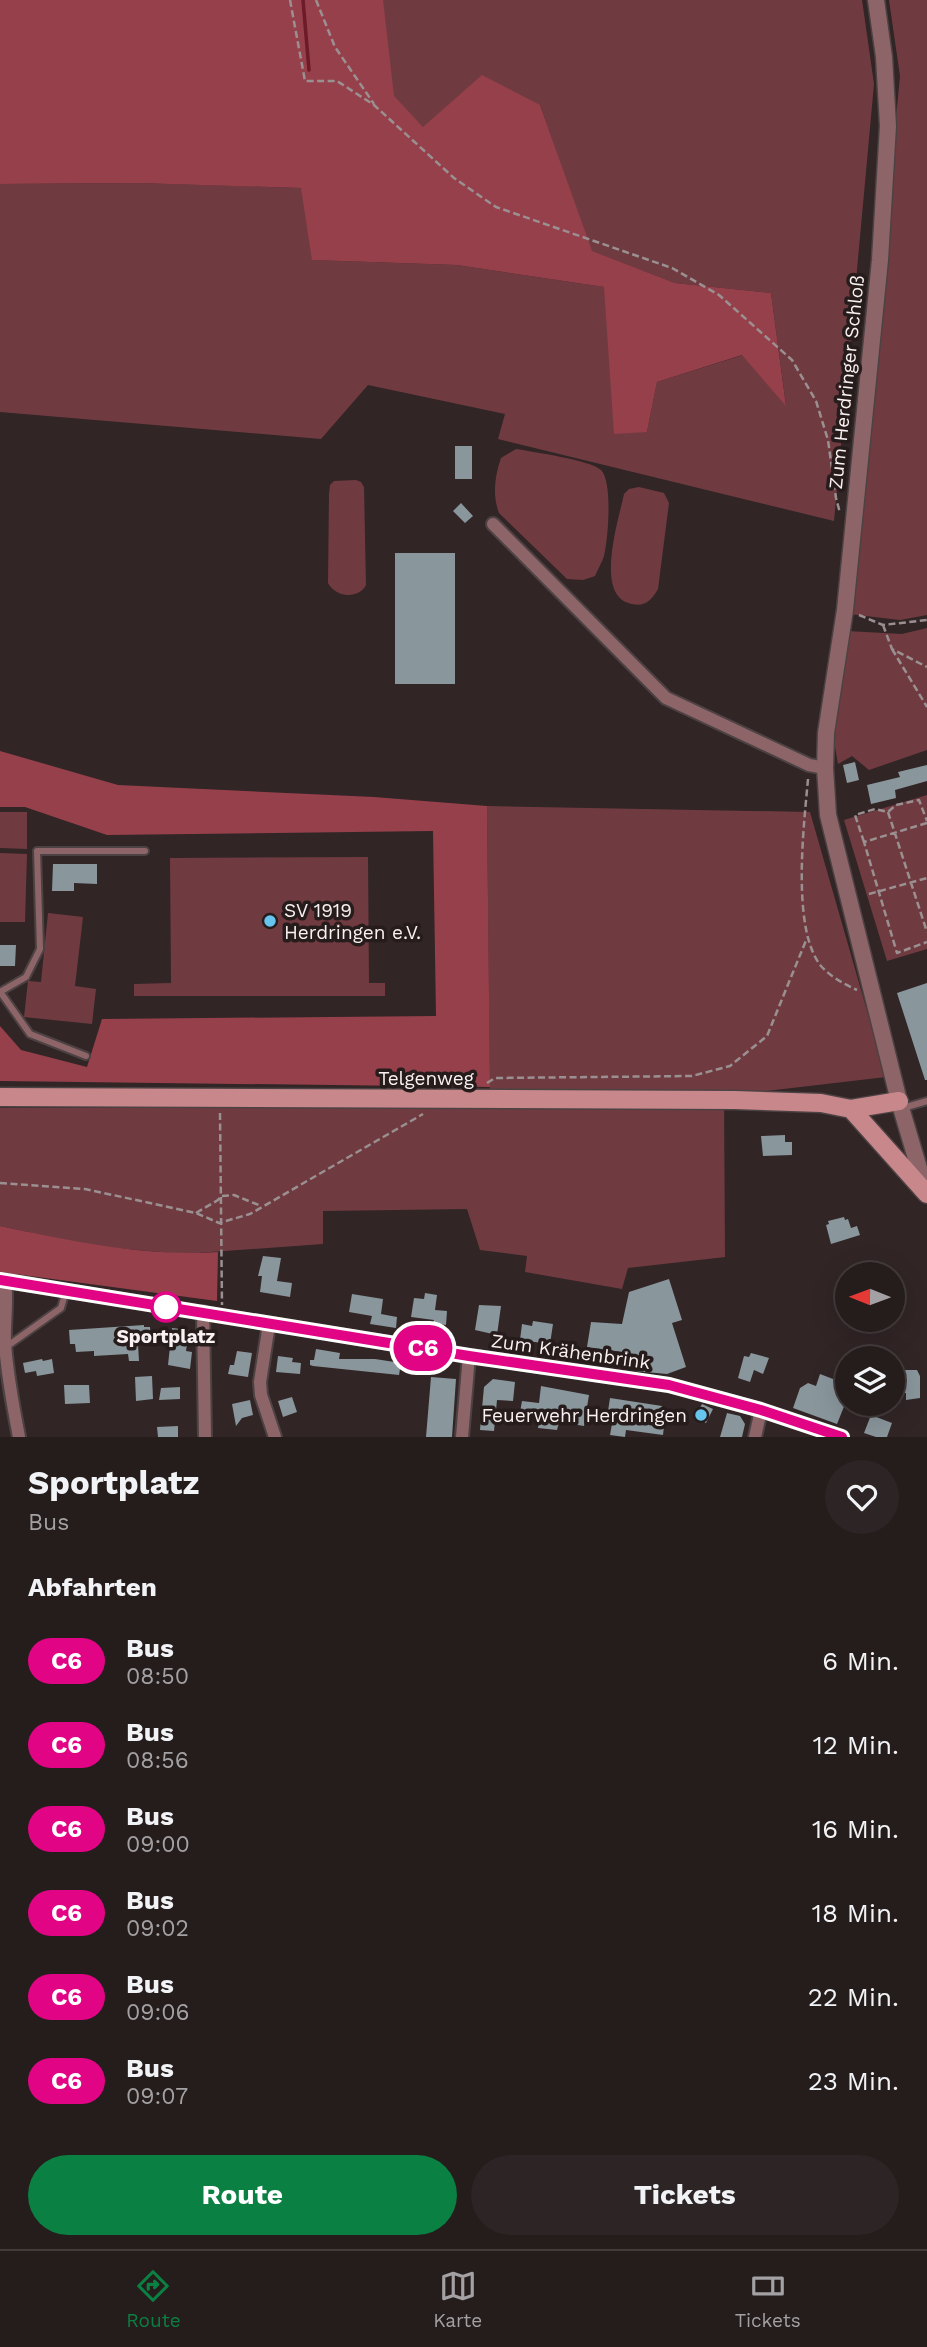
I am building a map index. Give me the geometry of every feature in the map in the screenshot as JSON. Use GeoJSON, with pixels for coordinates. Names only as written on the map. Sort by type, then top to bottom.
{"type":"FeatureCollection","features":[{"type":"Feature","properties":{"kind":"main road","name":"Telgenweg"},"geometry":{"type":"LineString","coordinates":[[0,1097],[735,1100],[821,1103],[851,1108],[900,1105]]}},
{"type":"Feature","properties":{"kind":"main road"},"geometry":{"type":"LineString","coordinates":[[851,1108],[927,1194]]}},
{"type":"Feature","properties":{"kind":"street","name":"Zum Herdringer Schloß"},"geometry":{"type":"LineString","coordinates":[[876,0],[884,57],[888,126],[880,260],[845,610],[827,733],[817,766],[900,1105],[927,1194]]}},
{"type":"Feature","properties":{"kind":"street"},"geometry":{"type":"LineString","coordinates":[[493,524],[666,698],[817,766]]}},
{"type":"Feature","properties":{"kind":"street"},"geometry":{"type":"LineString","coordinates":[[2,1281],[7,1297],[7,1371],[19,1437]]}},
{"type":"Feature","properties":{"kind":"street","name":"Zum Krähenbrink"},"geometry":{"type":"LineString","coordinates":[[2,1281],[469,1356],[669,1385],[761,1410],[841,1437]]}},
{"type":"Feature","properties":{"kind":"street"},"geometry":{"type":"LineString","coordinates":[[203,1312],[205,1437]]}},
{"type":"Feature","properties":{"kind":"street"},"geometry":{"type":"LineString","coordinates":[[269,1324],[260,1382],[261,1395],[275,1437]]}},
{"type":"Feature","properties":{"kind":"street"},"geometry":{"type":"LineString","coordinates":[[462,1437],[469,1356]]}},
{"type":"Feature","properties":{"kind":"street"},"geometry":{"type":"LineString","coordinates":[[755,1437],[761,1410]]}},
{"type":"Feature","properties":{"kind":"lane"},"geometry":{"type":"LineString","coordinates":[[86,1056],[30,1034],[1,993],[26,976],[40,949],[37,851],[145,851]]}},
{"type":"Feature","properties":{"kind":"lane"},"geometry":{"type":"LineString","coordinates":[[900,1105],[927,1101]]}},
{"type":"Feature","properties":{"kind":"lane"},"geometry":{"type":"LineString","coordinates":[[6,1347],[61,1308],[66,1291]]}},
{"type":"Feature","properties":{"kind":"path"},"geometry":{"type":"LineString","coordinates":[[290,0],[305,81],[337,81],[374,105],[454,178],[496,206],[672,268],[719,295],[792,360],[816,401],[828,440],[836,498],[843,522]]}},
{"type":"Feature","properties":{"kind":"path"},"geometry":{"type":"LineString","coordinates":[[316,0],[335,47],[374,105]]}},
{"type":"Feature","properties":{"kind":"path"},"geometry":{"type":"LineString","coordinates":[[845,610],[883,625],[927,620]]}},
{"type":"Feature","properties":{"kind":"path"},"geometry":{"type":"LineString","coordinates":[[883,625],[891,649],[927,707]]}},
{"type":"Feature","properties":{"kind":"path"},"geometry":{"type":"LineString","coordinates":[[891,649],[927,667]]}},
{"type":"Feature","properties":{"kind":"path"},"geometry":{"type":"LineString","coordinates":[[817,766],[804,832],[803,904],[807,939],[821,965],[841,983],[874,996]]}},
{"type":"Feature","properties":{"kind":"path"},"geometry":{"type":"LineString","coordinates":[[864,842],[927,822],[919,800],[896,805],[888,813]]}},
{"type":"Feature","properties":{"kind":"path"},"geometry":{"type":"LineString","coordinates":[[888,813],[875,809],[855,815],[897,953],[927,942]]}},
{"type":"Feature","properties":{"kind":"path"},"geometry":{"type":"LineString","coordinates":[[888,813],[927,932]]}},
{"type":"Feature","properties":{"kind":"path"},"geometry":{"type":"LineString","coordinates":[[869,894],[927,878]]}},
{"type":"Feature","properties":{"kind":"path"},"geometry":{"type":"LineString","coordinates":[[220,1099],[219,1223],[222,1316]]}},
{"type":"Feature","properties":{"kind":"path"},"geometry":{"type":"LineString","coordinates":[[0,1183],[85,1189],[196,1213],[221,1196],[234,1195],[255,1205],[264,1206]]}},
{"type":"Feature","properties":{"kind":"shaded area"},"geometry":{"type":"Polygon","coordinates":[[[0,0],[383,0],[394,96],[423,127],[482,75],[540,105],[592,251],[675,283],[771,293],[786,406],[742,355],[657,382],[647,432],[614,434],[604,287],[457,265],[312,260],[301,188],[137,183],[0,184],[0,0]]]}},
{"type":"Feature","properties":{"kind":"shaded area"},"geometry":{"type":"Polygon","coordinates":[[[289,0],[862,0],[874,84],[834,521],[498,439],[505,414],[368,385],[321,439],[0,412],[0,184],[137,183],[302,188],[313,260],[457,265],[604,287],[647,432],[657,382],[743,355],[786,405],[771,293],[675,283],[591,251],[540,105],[423,127],[289,0]]]}},
{"type":"Feature","properties":{"kind":"shaded area"},"geometry":{"type":"Polygon","coordinates":[[[889,0],[927,0],[927,615],[900,620],[849,614],[900,76],[889,0]]]}},
{"type":"Feature","properties":{"kind":"shaded area"},"geometry":{"type":"Polygon","coordinates":[[[516,449],[595,466],[605,476],[608,498],[607,538],[604,556],[595,576],[583,580],[567,579],[499,513],[495,492],[499,465],[501,458],[516,449]]]}},
{"type":"Feature","properties":{"kind":"shaded area"},"geometry":{"type":"Polygon","coordinates":[[[356,480],[364,487],[366,585],[358,593],[347,595],[331,588],[328,583],[329,494],[330,485],[334,481],[356,480]]]}},
{"type":"Feature","properties":{"kind":"shaded area"},"geometry":{"type":"Polygon","coordinates":[[[639,487],[664,493],[669,503],[658,589],[648,602],[637,605],[620,598],[614,587],[611,556],[624,494],[629,489],[639,487]]]}},
{"type":"Feature","properties":{"kind":"shaded area"},"geometry":{"type":"Polygon","coordinates":[[[927,628],[927,750],[869,770],[852,756],[838,764],[833,736],[847,631],[902,634],[927,628]]]}},
{"type":"Feature","properties":{"kind":"shaded area"},"geometry":{"type":"Polygon","coordinates":[[[0,751],[118,785],[374,797],[487,806],[490,1087],[0,1081],[0,1026],[21,1050],[87,1067],[102,1019],[436,1016],[433,831],[107,835],[25,807],[0,807],[0,751]]]}},
{"type":"Feature","properties":{"kind":"shaded area"},"geometry":{"type":"Polygon","coordinates":[[[927,795],[927,949],[887,961],[844,820],[927,795]]]}},
{"type":"Feature","properties":{"kind":"shaded area"},"geometry":{"type":"Polygon","coordinates":[[[487,806],[810,812],[886,1077],[724,1096],[725,1257],[628,1268],[622,1289],[525,1272],[527,1256],[480,1250],[467,1209],[323,1211],[323,1244],[183,1254],[94,1246],[0,1226],[0,1108],[490,1108],[487,806]]]}},
{"type":"Feature","properties":{"kind":"shaded area"},"geometry":{"type":"Polygon","coordinates":[[[0,812],[27,812],[27,849],[0,848],[0,812]]]}},
{"type":"Feature","properties":{"kind":"shaded area"},"geometry":{"type":"Polygon","coordinates":[[[0,853],[27,854],[25,922],[0,922],[0,853]]]}},
{"type":"Feature","properties":{"kind":"shaded area","name":"SV 1919 Herdringen e.V."},"geometry":{"type":"Polygon","coordinates":[[[368,857],[369,983],[385,983],[385,996],[134,996],[134,984],[171,983],[170,858],[368,857]]]}},
{"type":"Feature","properties":{"kind":"shaded area"},"geometry":{"type":"Polygon","coordinates":[[[48,913],[83,917],[75,986],[96,989],[92,1024],[24,1017],[28,981],[41,982],[48,913]]]}},
{"type":"Feature","properties":{"kind":"shaded area"},"geometry":{"type":"Polygon","coordinates":[[[0,1226],[135,1250],[218,1252],[217,1301],[15,1274],[0,1285],[0,1226]]]}},
{"type":"Feature","properties":{"kind":"building"},"geometry":{"type":"Polygon","coordinates":[[[455,446],[472,446],[472,479],[455,479],[455,446]]]}},
{"type":"Feature","properties":{"kind":"building"},"geometry":{"type":"Polygon","coordinates":[[[461,503],[473,516],[465,523],[453,511],[461,503]]]}},
{"type":"Feature","properties":{"kind":"building"},"geometry":{"type":"Polygon","coordinates":[[[395,553],[455,553],[455,684],[395,684],[395,553]]]}},
{"type":"Feature","properties":{"kind":"building"},"geometry":{"type":"Polygon","coordinates":[[[855,762],[859,780],[847,783],[843,765],[855,762]]]}},
{"type":"Feature","properties":{"kind":"building"},"geometry":{"type":"Polygon","coordinates":[[[927,765],[927,781],[895,790],[896,798],[871,804],[867,785],[900,777],[898,772],[927,765]]]}},
{"type":"Feature","properties":{"kind":"building"},"geometry":{"type":"Polygon","coordinates":[[[53,864],[97,864],[97,884],[74,883],[74,891],[52,891],[53,864]]]}},
{"type":"Feature","properties":{"kind":"building"},"geometry":{"type":"Polygon","coordinates":[[[0,945],[16,945],[15,966],[0,966],[0,945]]]}},
{"type":"Feature","properties":{"kind":"building"},"geometry":{"type":"Polygon","coordinates":[[[927,983],[927,1080],[925,1080],[897,993],[927,983]]]}},
{"type":"Feature","properties":{"kind":"building"},"geometry":{"type":"Polygon","coordinates":[[[785,1135],[785,1142],[792,1142],[792,1155],[763,1156],[761,1136],[785,1135]]]}},
{"type":"Feature","properties":{"kind":"building"},"geometry":{"type":"Polygon","coordinates":[[[844,1217],[845,1220],[848,1219],[851,1228],[857,1226],[860,1235],[831,1244],[826,1225],[829,1224],[828,1221],[844,1217]]]}},
{"type":"Feature","properties":{"kind":"building"},"geometry":{"type":"Polygon","coordinates":[[[263,1256],[281,1258],[277,1281],[292,1283],[290,1297],[260,1292],[262,1276],[258,1276],[263,1256]]]}},
{"type":"Feature","properties":{"kind":"building"},"geometry":{"type":"Polygon","coordinates":[[[669,1279],[682,1320],[672,1323],[686,1367],[667,1374],[635,1371],[630,1353],[587,1347],[591,1322],[622,1324],[629,1292],[669,1279]]]}},
{"type":"Feature","properties":{"kind":"building"},"geometry":{"type":"Polygon","coordinates":[[[425,1293],[437,1295],[435,1310],[447,1311],[446,1325],[433,1323],[434,1320],[411,1317],[414,1298],[424,1299],[425,1293]]]}},
{"type":"Feature","properties":{"kind":"building"},"geometry":{"type":"Polygon","coordinates":[[[352,1294],[383,1299],[381,1314],[397,1317],[396,1328],[370,1324],[372,1316],[349,1312],[352,1294]]]}},
{"type":"Feature","properties":{"kind":"building"},"geometry":{"type":"Polygon","coordinates":[[[479,1305],[501,1306],[497,1335],[475,1330],[479,1305]]]}},
{"type":"Feature","properties":{"kind":"building"},"geometry":{"type":"Polygon","coordinates":[[[533,1321],[553,1324],[550,1344],[520,1340],[522,1324],[532,1326],[533,1321]]]}},
{"type":"Feature","properties":{"kind":"building"},"geometry":{"type":"Polygon","coordinates":[[[144,1325],[150,1327],[151,1342],[138,1343],[139,1361],[129,1361],[128,1354],[94,1356],[94,1351],[76,1352],[75,1344],[70,1344],[69,1330],[144,1325]]]}},
{"type":"Feature","properties":{"kind":"building"},"geometry":{"type":"Polygon","coordinates":[[[172,1328],[189,1330],[186,1351],[192,1352],[190,1369],[168,1365],[172,1328]]]}},
{"type":"Feature","properties":{"kind":"building"},"geometry":{"type":"Polygon","coordinates":[[[316,1349],[340,1353],[339,1359],[375,1359],[401,1363],[399,1375],[313,1366],[310,1365],[310,1360],[314,1360],[316,1349]]]}},
{"type":"Feature","properties":{"kind":"building"},"geometry":{"type":"Polygon","coordinates":[[[237,1351],[252,1353],[248,1377],[228,1374],[230,1365],[234,1365],[237,1351]]]}},
{"type":"Feature","properties":{"kind":"building"},"geometry":{"type":"Polygon","coordinates":[[[751,1353],[769,1358],[763,1374],[754,1370],[750,1382],[738,1378],[744,1356],[749,1357],[751,1353]]]}},
{"type":"Feature","properties":{"kind":"building"},"geometry":{"type":"Polygon","coordinates":[[[278,1356],[293,1358],[292,1362],[301,1363],[300,1374],[276,1372],[278,1356]]]}},
{"type":"Feature","properties":{"kind":"building"},"geometry":{"type":"Polygon","coordinates":[[[52,1359],[54,1373],[37,1376],[36,1371],[25,1373],[23,1363],[52,1359]]]}},
{"type":"Feature","properties":{"kind":"building"},"geometry":{"type":"Polygon","coordinates":[[[905,1370],[917,1370],[920,1376],[920,1398],[906,1400],[905,1370]]]}},
{"type":"Feature","properties":{"kind":"building"},"geometry":{"type":"Polygon","coordinates":[[[820,1374],[835,1380],[835,1416],[840,1416],[837,1424],[793,1408],[800,1388],[808,1383],[816,1386],[820,1374]]]}},
{"type":"Feature","properties":{"kind":"building"},"geometry":{"type":"Polygon","coordinates":[[[152,1376],[153,1399],[136,1401],[135,1377],[152,1376]]]}},
{"type":"Feature","properties":{"kind":"building"},"geometry":{"type":"Polygon","coordinates":[[[431,1377],[456,1379],[452,1437],[426,1437],[431,1377]]]}},
{"type":"Feature","properties":{"kind":"building"},"geometry":{"type":"Polygon","coordinates":[[[493,1379],[515,1382],[513,1401],[497,1400],[494,1431],[480,1430],[484,1387],[493,1379]]]}},
{"type":"Feature","properties":{"kind":"building"},"geometry":{"type":"Polygon","coordinates":[[[64,1385],[89,1385],[90,1403],[65,1404],[64,1385]]]}},
{"type":"Feature","properties":{"kind":"building"},"geometry":{"type":"Polygon","coordinates":[[[541,1386],[589,1395],[584,1426],[559,1422],[557,1430],[538,1428],[540,1414],[520,1412],[522,1401],[539,1403],[541,1386]]]}},
{"type":"Feature","properties":{"kind":"building"},"geometry":{"type":"Polygon","coordinates":[[[180,1387],[180,1399],[159,1400],[161,1388],[180,1387]]]}},
{"type":"Feature","properties":{"kind":"building"},"geometry":{"type":"Polygon","coordinates":[[[292,1397],[297,1412],[283,1417],[278,1401],[292,1397]]]}},
{"type":"Feature","properties":{"kind":"building"},"geometry":{"type":"Polygon","coordinates":[[[610,1398],[662,1406],[659,1425],[664,1426],[663,1435],[626,1430],[625,1437],[610,1435],[613,1418],[607,1418],[610,1398]]]}},
{"type":"Feature","properties":{"kind":"building"},"geometry":{"type":"Polygon","coordinates":[[[250,1400],[253,1415],[242,1418],[236,1426],[232,1404],[250,1400]]]}},
{"type":"Feature","properties":{"kind":"building"},"geometry":{"type":"Polygon","coordinates":[[[702,1404],[713,1409],[706,1423],[695,1417],[702,1404]]]}},
{"type":"Feature","properties":{"kind":"building"},"geometry":{"type":"Polygon","coordinates":[[[727,1413],[740,1416],[745,1424],[742,1437],[720,1437],[727,1413]]]}},
{"type":"Feature","properties":{"kind":"building"},"geometry":{"type":"Polygon","coordinates":[[[871,1416],[892,1423],[887,1437],[864,1433],[871,1416]]]}},
{"type":"Feature","properties":{"kind":"building"},"geometry":{"type":"Polygon","coordinates":[[[178,1426],[178,1437],[158,1437],[157,1427],[178,1426]]]}},
{"type":"Feature","properties":{"kind":"waterway"},"geometry":{"type":"LineString","coordinates":[[303,0],[309,70]]}},
{"type":"Feature","properties":{"kind":"bus line","name":"C6"},"geometry":{"type":"LineString","coordinates":[[0,1280],[469,1356],[669,1385],[761,1410],[842,1437]]}},
{"type":"Feature","properties":{"kind":"place","name":"SV 1919 Herdringen e.V."},"geometry":{"type":"Point","coordinates":[270,921]}},
{"type":"Feature","properties":{"kind":"place","name":"Sportplatz"},"geometry":{"type":"Point","coordinates":[166,1307]}},
{"type":"Feature","properties":{"kind":"place","name":"Feuerwehr Herdringen"},"geometry":{"type":"Point","coordinates":[701,1415]}}]}
